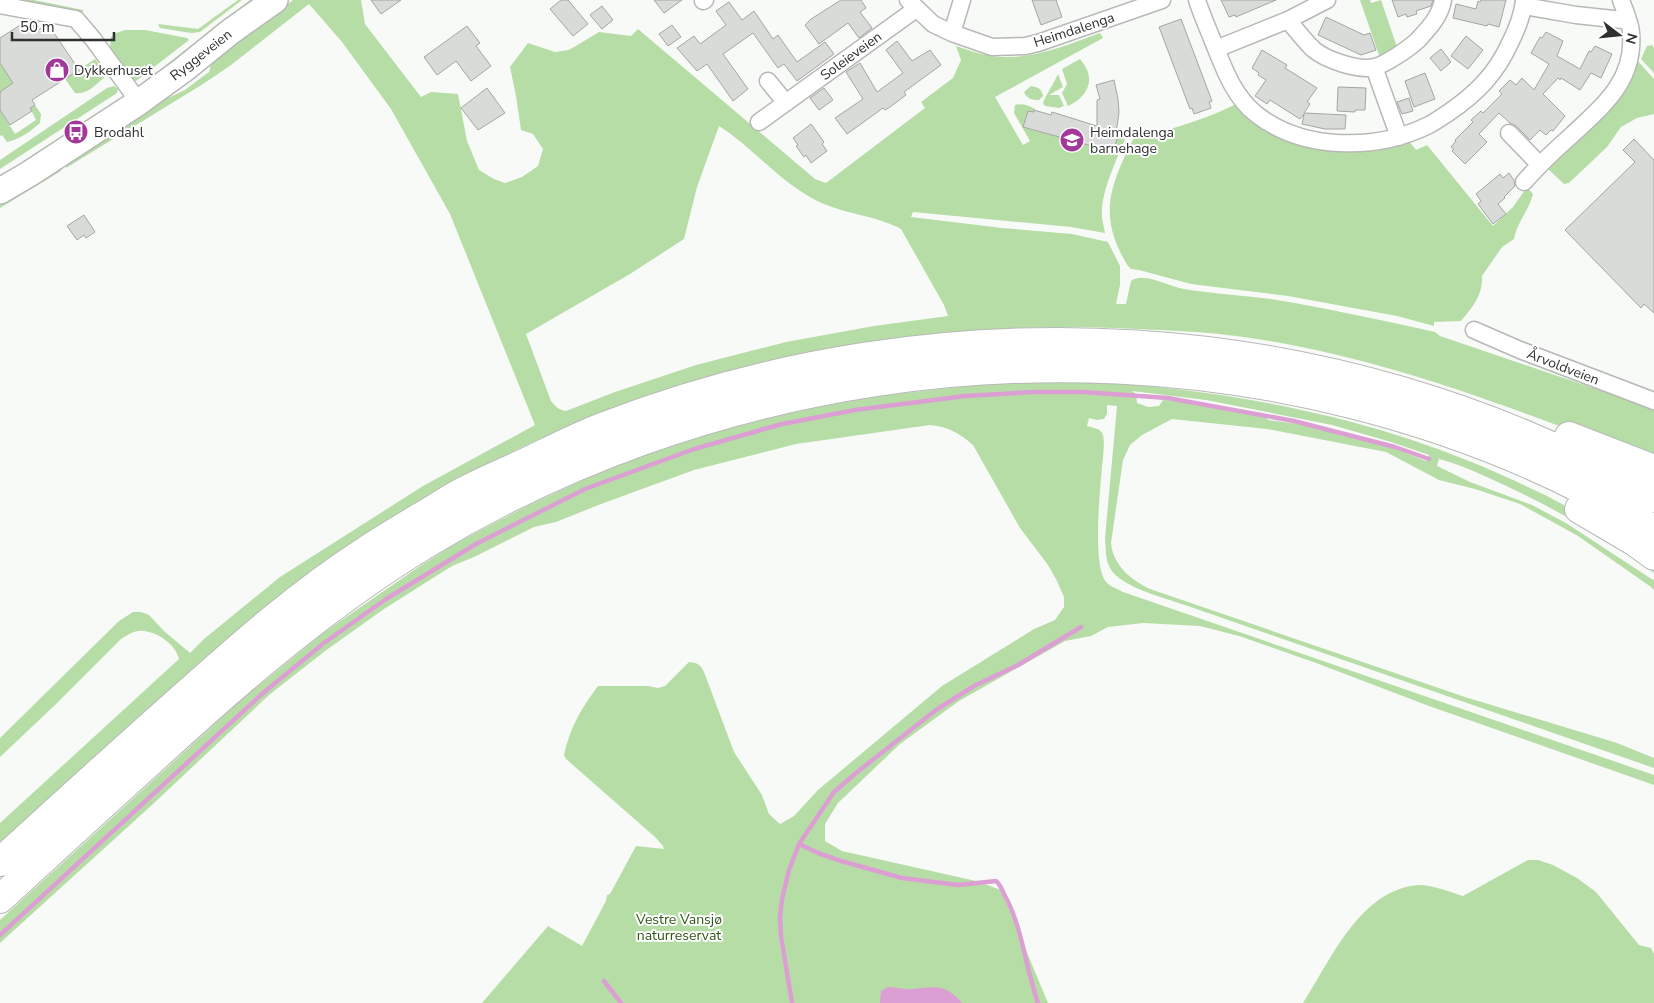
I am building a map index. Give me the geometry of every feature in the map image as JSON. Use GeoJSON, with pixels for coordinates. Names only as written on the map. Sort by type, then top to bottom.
{"type":"FeatureCollection","features":[{"type":"Feature","properties":{"kind":"highway"},"geometry":{"type":"LineString","coordinates":[[0,862],[254,633],[312,588],[365,551],[464,491],[596,430],[683,400],[767,376],[857,357],[983,343],[1035,341],[1129,343],[1237,354],[1329,371],[1441,403],[1489,419],[1560,450],[1654,498]]}},
{"type":"Feature","properties":{"kind":"highway"},"geometry":{"type":"LineString","coordinates":[[0,899],[195,721],[288,641],[329,609],[427,543],[480,513],[594,459],[650,438],[750,407],[839,388],[939,374],[1018,368],[1076,367],[1209,377],[1356,405],[1435,429],[1474,443],[1567,482],[1654,529]]}},
{"type":"Feature","properties":{"kind":"highway"},"geometry":{"type":"LineString","coordinates":[[1441,403],[1473,403],[1579,440],[1654,469]]}},
{"type":"Feature","properties":{"kind":"highway"},"geometry":{"type":"LineString","coordinates":[[1435,429],[1500,468],[1589,514],[1654,556]]}},
{"type":"Feature","properties":{"kind":"main road","name":"Ryggeveien"},"geometry":{"type":"LineString","coordinates":[[0,191],[139,102],[275,0]]}},
{"type":"Feature","properties":{"kind":"street"},"geometry":{"type":"LineString","coordinates":[[952,33],[962,0]]}},
{"type":"Feature","properties":{"kind":"street","name":"Heimdalenga"},"geometry":{"type":"LineString","coordinates":[[912,5],[933,24],[992,47],[1024,46],[1047,40],[1162,0]]}},
{"type":"Feature","properties":{"kind":"street"},"geometry":{"type":"LineString","coordinates":[[1198,0],[1227,76],[1254,113],[1281,130],[1316,140],[1333,142],[1378,141],[1400,136],[1430,125],[1463,102],[1481,87],[1497,67],[1522,16],[1524,3],[1576,16],[1623,20],[1627,18]]}},
{"type":"Feature","properties":{"kind":"street"},"geometry":{"type":"LineString","coordinates":[[1216,49],[1288,20],[1327,0]]}},
{"type":"Feature","properties":{"kind":"street"},"geometry":{"type":"LineString","coordinates":[[1288,20],[1315,50],[1328,58],[1359,67],[1374,67],[1415,43],[1432,26],[1443,0]]}},
{"type":"Feature","properties":{"kind":"street"},"geometry":{"type":"LineString","coordinates":[[1524,182],[1540,164],[1603,105],[1615,91],[1625,74],[1631,52],[1631,30],[1621,0]]}},
{"type":"Feature","properties":{"kind":"street"},"geometry":{"type":"LineString","coordinates":[[0,5],[76,19],[139,102]]}},
{"type":"Feature","properties":{"kind":"street","name":"Soleieveien"},"geometry":{"type":"LineString","coordinates":[[759,122],[912,5]]}},
{"type":"Feature","properties":{"kind":"street"},"geometry":{"type":"LineString","coordinates":[[1374,67],[1400,136]]}},
{"type":"Feature","properties":{"kind":"street"},"geometry":{"type":"LineString","coordinates":[[768,81],[786,103]]}},
{"type":"Feature","properties":{"kind":"street"},"geometry":{"type":"LineString","coordinates":[[1509,133],[1540,164]]}},
{"type":"Feature","properties":{"kind":"street","name":"Årvoldveien"},"geometry":{"type":"LineString","coordinates":[[1474,330],[1520,350],[1654,401]]}},
{"type":"Feature","properties":{"kind":"green space"},"geometry":{"type":"Polygon","coordinates":[[[0,0],[34,0],[83,10],[83,15],[0,0]]]}},
{"type":"Feature","properties":{"kind":"green space"},"geometry":{"type":"Polygon","coordinates":[[[238,0],[242,0],[200,32],[191,33],[160,28],[158,24],[198,29],[238,0]]]}},
{"type":"Feature","properties":{"kind":"green space"},"geometry":{"type":"Polygon","coordinates":[[[250,0],[259,0],[147,82],[148,79],[250,0]]]}},
{"type":"Feature","properties":{"kind":"green space"},"geometry":{"type":"Polygon","coordinates":[[[293,0],[361,0],[365,24],[421,97],[431,92],[458,94],[467,141],[479,170],[505,183],[522,177],[538,166],[543,149],[533,134],[521,130],[510,67],[528,43],[555,52],[569,50],[599,32],[631,36],[638,29],[815,179],[826,183],[925,108],[921,102],[953,78],[961,60],[956,46],[986,55],[1016,57],[1044,52],[1100,33],[1103,38],[995,97],[1023,145],[1030,141],[1014,113],[1015,105],[1018,104],[1035,109],[1034,112],[1028,111],[1025,119],[1029,129],[1099,148],[1100,145],[1114,150],[1118,135],[1126,136],[1106,187],[1102,208],[1105,233],[1071,227],[913,212],[911,217],[1072,234],[1108,242],[1120,266],[1120,285],[1116,304],[1126,304],[1131,281],[1136,278],[1143,278],[1157,280],[1178,288],[1292,303],[1435,332],[1440,336],[1654,410],[1654,462],[1505,406],[1405,373],[1303,347],[1251,338],[1182,331],[1114,328],[1032,328],[951,332],[870,342],[790,357],[711,376],[633,401],[558,431],[474,471],[340,553],[306,575],[255,615],[136,719],[0,843],[0,823],[179,659],[170,644],[155,634],[140,631],[129,634],[121,639],[0,757],[0,738],[119,621],[133,612],[149,615],[164,631],[190,653],[204,639],[280,577],[423,486],[535,425],[450,214],[391,109],[342,42],[309,4],[231,65],[203,84],[66,168],[67,164],[157,103],[185,90],[209,72],[211,65],[221,54],[293,0]],[[719,126],[697,187],[684,239],[630,274],[526,334],[551,401],[559,409],[566,411],[615,392],[696,365],[786,342],[874,326],[948,316],[944,305],[901,229],[879,220],[832,207],[810,197],[786,181],[719,126]]]}},
{"type":"Feature","properties":{"kind":"green space"},"geometry":{"type":"Polygon","coordinates":[[[1360,0],[1370,0],[1371,3],[1381,0],[1398,50],[1380,58],[1360,0]]]}},
{"type":"Feature","properties":{"kind":"green space"},"geometry":{"type":"Polygon","coordinates":[[[125,30],[145,30],[187,38],[189,40],[136,81],[128,77],[110,47],[111,37],[125,30]]]}},
{"type":"Feature","properties":{"kind":"green space"},"geometry":{"type":"Polygon","coordinates":[[[1652,45],[1654,48],[1654,73],[1641,59],[1647,46],[1652,45]]]}},
{"type":"Feature","properties":{"kind":"green space"},"geometry":{"type":"Polygon","coordinates":[[[1635,58],[1654,79],[1654,114],[1637,118],[1621,127],[1607,147],[1569,183],[1564,184],[1545,166],[1635,58]]]}},
{"type":"Feature","properties":{"kind":"green space"},"geometry":{"type":"Polygon","coordinates":[[[95,59],[107,75],[88,90],[75,93],[65,79],[95,59]]]}},
{"type":"Feature","properties":{"kind":"green space"},"geometry":{"type":"Polygon","coordinates":[[[1080,59],[1089,75],[1088,87],[1083,95],[1068,106],[1062,93],[1067,84],[1062,69],[1080,59]]]}},
{"type":"Feature","properties":{"kind":"green space"},"geometry":{"type":"Polygon","coordinates":[[[0,63],[13,83],[0,92],[0,63]]]}},
{"type":"Feature","properties":{"kind":"green space"},"geometry":{"type":"Polygon","coordinates":[[[1058,74],[1063,87],[1049,95],[1059,95],[1064,106],[1059,108],[1045,106],[1043,103],[1058,74]]]}},
{"type":"Feature","properties":{"kind":"green space"},"geometry":{"type":"Polygon","coordinates":[[[114,86],[118,89],[117,93],[0,169],[0,160],[107,88],[114,86]]]}},
{"type":"Feature","properties":{"kind":"green space"},"geometry":{"type":"Polygon","coordinates":[[[1031,86],[1041,90],[1043,96],[1039,100],[1030,99],[1025,94],[1024,92],[1031,86]]]}},
{"type":"Feature","properties":{"kind":"green space"},"geometry":{"type":"Polygon","coordinates":[[[1233,100],[1271,131],[1409,141],[1416,150],[1427,145],[1493,226],[1513,207],[1527,187],[1533,194],[1514,239],[1502,247],[1482,276],[1479,295],[1461,321],[1434,322],[1434,326],[1397,316],[1288,296],[1191,284],[1131,269],[1118,248],[1112,232],[1110,201],[1113,186],[1134,137],[1143,138],[1202,119],[1234,105],[1233,100]]]}},
{"type":"Feature","properties":{"kind":"green space"},"geometry":{"type":"Polygon","coordinates":[[[35,105],[41,114],[40,123],[25,135],[12,141],[7,142],[2,135],[0,136],[0,110],[15,134],[36,120],[30,108],[35,105]]]}},
{"type":"Feature","properties":{"kind":"green space"},"geometry":{"type":"Polygon","coordinates":[[[57,168],[61,171],[0,208],[0,201],[57,168]]]}},
{"type":"Feature","properties":{"kind":"green space","name":"Vestre Vansjø naturreservat"},"geometry":{"type":"Polygon","coordinates":[[[1081,381],[1136,385],[1247,399],[1302,410],[1356,423],[1462,458],[1535,490],[1571,509],[1654,568],[1654,573],[1599,536],[1542,504],[1471,470],[1439,459],[1437,466],[1470,482],[1532,505],[1566,523],[1654,579],[1654,590],[1578,536],[1520,504],[1475,489],[1439,480],[1386,452],[1267,429],[1172,419],[1142,435],[1130,445],[1123,460],[1111,543],[1115,558],[1124,571],[1150,589],[1465,697],[1617,743],[1654,758],[1654,768],[1155,595],[1123,581],[1115,575],[1108,565],[1105,538],[1117,406],[1107,405],[1107,414],[1104,419],[1089,418],[1087,426],[1100,431],[1104,438],[1098,540],[1101,569],[1104,579],[1110,585],[1123,592],[1654,775],[1654,785],[1429,706],[1239,636],[1200,626],[1143,623],[1108,627],[1091,636],[1065,641],[959,701],[900,744],[838,803],[825,824],[825,841],[842,851],[976,881],[1001,890],[1048,1003],[482,1003],[548,926],[582,946],[606,901],[607,895],[610,894],[636,846],[664,849],[655,837],[566,759],[564,755],[569,736],[577,719],[598,686],[648,686],[658,688],[665,686],[689,662],[698,664],[704,672],[734,752],[762,795],[769,814],[780,824],[794,816],[818,790],[942,686],[1034,629],[1055,620],[1064,607],[1064,597],[1057,581],[1048,565],[1020,528],[973,445],[953,431],[930,425],[796,444],[694,470],[556,522],[534,527],[452,566],[384,609],[325,651],[269,695],[153,804],[0,943],[0,920],[242,699],[323,633],[456,543],[527,506],[596,474],[706,434],[779,415],[867,397],[986,384],[1081,381]],[[1132,391],[1136,394],[1137,403],[1148,407],[1159,406],[1163,400],[1184,401],[1263,416],[1269,420],[1322,427],[1373,440],[1426,461],[1429,455],[1332,425],[1206,400],[1132,391]]]}},
{"type":"Feature","properties":{"kind":"green space"},"geometry":{"type":"Polygon","coordinates":[[[1528,860],[1538,860],[1553,865],[1577,878],[1596,892],[1639,945],[1651,948],[1654,954],[1654,1003],[1303,1003],[1349,929],[1380,899],[1398,889],[1419,885],[1436,887],[1463,896],[1528,860]]]}},
{"type":"Feature","properties":{"kind":"shaded area"},"geometry":{"type":"Polygon","coordinates":[[[888,987],[945,989],[962,1003],[880,1003],[881,991],[888,987]]]}},
{"type":"Feature","properties":{"kind":"building"},"geometry":{"type":"Polygon","coordinates":[[[371,0],[401,0],[381,14],[371,0]]]}},
{"type":"Feature","properties":{"kind":"building"},"geometry":{"type":"Polygon","coordinates":[[[561,0],[568,0],[588,24],[573,36],[550,9],[561,0]]]}},
{"type":"Feature","properties":{"kind":"building"},"geometry":{"type":"Polygon","coordinates":[[[654,0],[682,0],[664,13],[654,0]]]}},
{"type":"Feature","properties":{"kind":"building"},"geometry":{"type":"Polygon","coordinates":[[[841,0],[861,0],[866,8],[860,12],[872,28],[859,38],[848,23],[819,44],[805,25],[811,19],[841,0]]]}},
{"type":"Feature","properties":{"kind":"building"},"geometry":{"type":"Polygon","coordinates":[[[1032,0],[1056,0],[1062,17],[1041,25],[1032,0]]]}},
{"type":"Feature","properties":{"kind":"building"},"geometry":{"type":"Polygon","coordinates":[[[1221,0],[1276,0],[1236,17],[1235,15],[1229,17],[1221,0]]]}},
{"type":"Feature","properties":{"kind":"building"},"geometry":{"type":"Polygon","coordinates":[[[1392,0],[1433,0],[1431,6],[1416,11],[1417,14],[1407,17],[1406,14],[1398,17],[1392,0]]]}},
{"type":"Feature","properties":{"kind":"building"},"geometry":{"type":"Polygon","coordinates":[[[1481,0],[1506,0],[1499,27],[1453,18],[1456,4],[1476,9],[1478,1],[1480,2],[1481,0]]]}},
{"type":"Feature","properties":{"kind":"building"},"geometry":{"type":"Polygon","coordinates":[[[729,2],[742,20],[754,11],[773,39],[778,35],[797,62],[825,42],[834,54],[797,81],[784,64],[778,68],[753,33],[723,54],[748,89],[733,101],[707,64],[697,71],[677,48],[694,36],[700,44],[726,25],[716,11],[729,2]]]}},
{"type":"Feature","properties":{"kind":"building"},"geometry":{"type":"Polygon","coordinates":[[[602,6],[613,20],[602,29],[590,15],[602,6]]]}},
{"type":"Feature","properties":{"kind":"building"},"geometry":{"type":"Polygon","coordinates":[[[1326,17],[1364,35],[1370,33],[1376,50],[1361,55],[1318,35],[1326,17]]]}},
{"type":"Feature","properties":{"kind":"building"},"geometry":{"type":"Polygon","coordinates":[[[1181,19],[1212,101],[1209,102],[1211,108],[1194,114],[1192,108],[1190,109],[1159,27],[1181,19]]]}},
{"type":"Feature","properties":{"kind":"building"},"geometry":{"type":"Polygon","coordinates":[[[28,20],[37,31],[48,24],[79,70],[32,100],[35,105],[30,108],[32,111],[10,125],[0,110],[0,92],[13,83],[0,63],[0,38],[28,20]]]}},
{"type":"Feature","properties":{"kind":"building"},"geometry":{"type":"Polygon","coordinates":[[[672,25],[681,37],[668,46],[659,34],[672,25]]]}},
{"type":"Feature","properties":{"kind":"building"},"geometry":{"type":"Polygon","coordinates":[[[467,26],[480,43],[476,46],[491,66],[471,81],[456,61],[437,75],[424,57],[467,26]]]}},
{"type":"Feature","properties":{"kind":"building"},"geometry":{"type":"Polygon","coordinates":[[[1546,32],[1563,41],[1557,56],[1580,69],[1589,51],[1591,52],[1595,46],[1612,54],[1601,78],[1591,73],[1580,90],[1558,78],[1543,94],[1565,116],[1553,131],[1551,130],[1546,135],[1540,130],[1530,140],[1499,113],[1479,134],[1487,142],[1465,164],[1452,151],[1454,149],[1451,147],[1455,140],[1473,122],[1471,120],[1481,111],[1483,113],[1502,94],[1499,91],[1510,80],[1516,85],[1522,78],[1534,90],[1549,64],[1531,53],[1540,37],[1542,38],[1546,32]]]}},
{"type":"Feature","properties":{"kind":"building"},"geometry":{"type":"Polygon","coordinates":[[[1466,36],[1483,50],[1468,69],[1451,56],[1466,36]]]}},
{"type":"Feature","properties":{"kind":"building"},"geometry":{"type":"Polygon","coordinates":[[[897,41],[912,61],[930,50],[941,65],[904,92],[906,95],[890,107],[885,110],[883,108],[847,134],[835,118],[863,99],[846,72],[860,63],[877,92],[903,73],[886,50],[897,41]]]}},
{"type":"Feature","properties":{"kind":"building"},"geometry":{"type":"Polygon","coordinates":[[[1441,49],[1451,62],[1441,71],[1430,58],[1441,49]]]}},
{"type":"Feature","properties":{"kind":"building"},"geometry":{"type":"Polygon","coordinates":[[[1262,50],[1287,65],[1285,68],[1317,88],[1307,102],[1310,104],[1304,113],[1346,115],[1345,129],[1325,129],[1302,124],[1304,114],[1300,119],[1270,100],[1267,104],[1255,96],[1266,80],[1252,68],[1262,50]]]}},
{"type":"Feature","properties":{"kind":"building"},"geometry":{"type":"Polygon","coordinates":[[[1425,73],[1435,99],[1414,107],[1405,81],[1425,73]]]}},
{"type":"Feature","properties":{"kind":"building"},"geometry":{"type":"Polygon","coordinates":[[[1114,80],[1119,112],[1116,134],[1118,135],[1114,150],[1100,145],[1099,148],[1023,127],[1028,111],[1034,112],[1034,110],[1051,115],[1052,112],[1097,126],[1097,100],[1100,99],[1096,85],[1114,80]]]}},
{"type":"Feature","properties":{"kind":"building"},"geometry":{"type":"Polygon","coordinates":[[[1338,87],[1366,88],[1365,110],[1355,110],[1355,112],[1337,111],[1338,87]]]}},
{"type":"Feature","properties":{"kind":"building"},"geometry":{"type":"Polygon","coordinates":[[[487,88],[505,113],[478,130],[461,108],[487,88]]]}},
{"type":"Feature","properties":{"kind":"building"},"geometry":{"type":"Polygon","coordinates":[[[824,88],[833,100],[819,110],[810,98],[824,88]]]}},
{"type":"Feature","properties":{"kind":"building"},"geometry":{"type":"Polygon","coordinates":[[[1409,98],[1413,111],[1402,114],[1397,102],[1409,98]]]}},
{"type":"Feature","properties":{"kind":"building"},"geometry":{"type":"Polygon","coordinates":[[[811,124],[824,142],[822,144],[827,151],[811,163],[806,155],[804,157],[796,146],[798,145],[793,138],[811,124]]]}},
{"type":"Feature","properties":{"kind":"building"},"geometry":{"type":"Polygon","coordinates":[[[1634,139],[1654,160],[1654,313],[1644,304],[1641,308],[1565,230],[1635,162],[1623,150],[1634,139]]]}},
{"type":"Feature","properties":{"kind":"building"},"geometry":{"type":"Polygon","coordinates":[[[1509,173],[1514,180],[1515,186],[1498,204],[1506,214],[1493,224],[1478,204],[1481,201],[1476,194],[1500,174],[1503,178],[1509,173]]]}},
{"type":"Feature","properties":{"kind":"building"},"geometry":{"type":"Polygon","coordinates":[[[84,215],[95,232],[86,238],[84,235],[77,240],[67,226],[84,215]]]}},
{"type":"Feature","properties":{"kind":"waterway"},"geometry":{"type":"LineString","coordinates":[[0,935],[263,693],[324,643],[386,599],[476,544],[585,489],[694,449],[782,424],[855,410],[965,396],[1033,392],[1083,392],[1168,398],[1294,421],[1395,447],[1429,459]]}},
{"type":"Feature","properties":{"kind":"waterway"},"geometry":{"type":"LineString","coordinates":[[792,1003],[781,936],[780,917],[782,899],[789,870],[799,844],[834,792],[936,710],[974,686],[1018,665],[1081,627]]}},
{"type":"Feature","properties":{"kind":"waterway"},"geometry":{"type":"LineString","coordinates":[[799,844],[841,861],[902,878],[958,885],[996,881],[1002,888],[1016,920],[1038,1003]]}},
{"type":"Feature","properties":{"kind":"waterway"},"geometry":{"type":"LineString","coordinates":[[604,981],[621,1003]]}},
{"type":"Feature","properties":{"kind":"place","name":"Dykkerhuset"},"geometry":{"type":"Point","coordinates":[57,70]}},
{"type":"Feature","properties":{"kind":"place","name":"Brodahl"},"geometry":{"type":"Point","coordinates":[76,132]}},
{"type":"Feature","properties":{"kind":"place","name":"Heimdalenga barnehage"},"geometry":{"type":"Point","coordinates":[1072,140]}}]}
